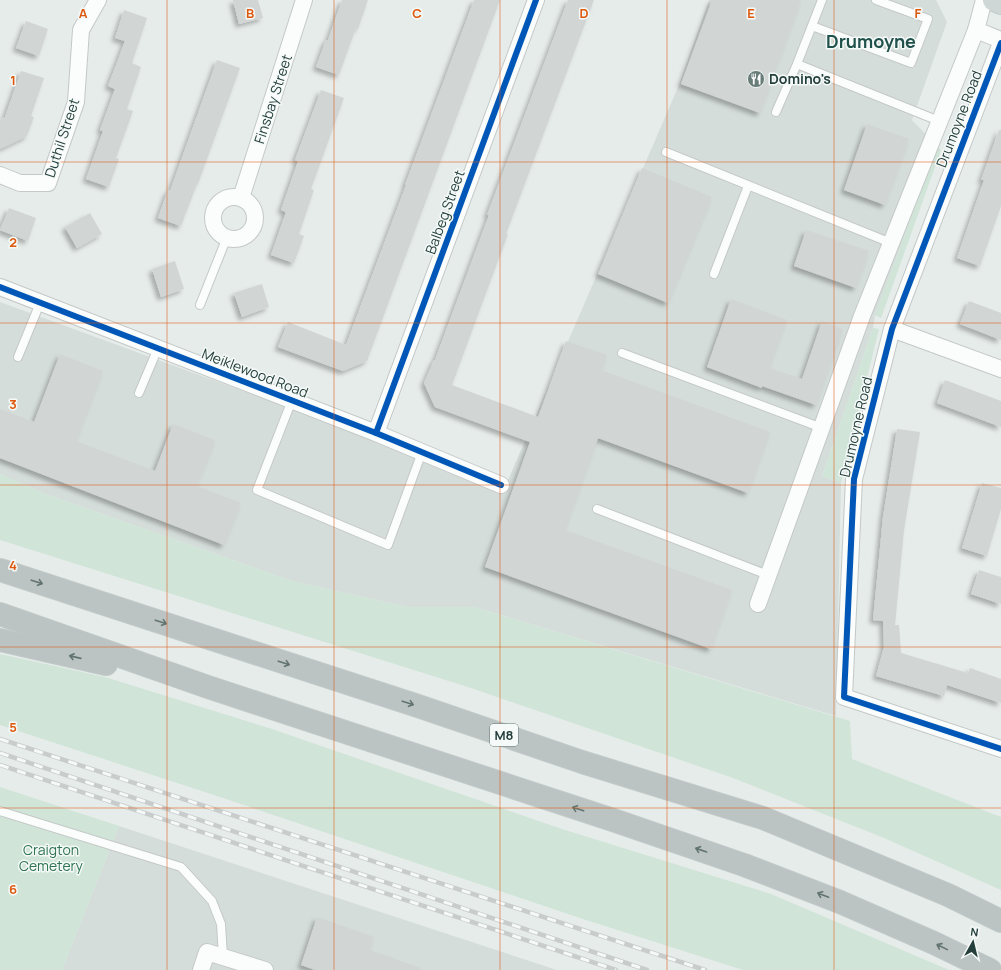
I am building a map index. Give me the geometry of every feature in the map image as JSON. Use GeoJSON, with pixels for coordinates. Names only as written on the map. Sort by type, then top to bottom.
{"type":"FeatureCollection","features":[{"type":"Feature","properties":{"kind":"highway","name":"M8"},"geometry":{"type":"LineString","coordinates":[[0,570],[418,706],[582,762],[763,818],[948,895],[1001,921]]}},
{"type":"Feature","properties":{"kind":"highway"},"geometry":{"type":"LineString","coordinates":[[0,614],[208,687],[613,820],[744,866],[840,902],[934,943],[990,970]]}},
{"type":"Feature","properties":{"kind":"highway"},"geometry":{"type":"LineString","coordinates":[[0,640],[208,687]]}},
{"type":"Feature","properties":{"kind":"main road"},"geometry":{"type":"LineString","coordinates":[[994,0],[1001,3]]}},
{"type":"Feature","properties":{"kind":"street","name":"Duthil Street"},"geometry":{"type":"LineString","coordinates":[[0,175],[20,183],[48,183],[76,102],[81,30],[98,0]]}},
{"type":"Feature","properties":{"kind":"street","name":"Finsbay Street"},"geometry":{"type":"LineString","coordinates":[[241,198],[304,0]]}},
{"type":"Feature","properties":{"kind":"street","name":"Balbeg Street"},"geometry":{"type":"LineString","coordinates":[[376,433],[536,0]]}},
{"type":"Feature","properties":{"kind":"street","name":"Drumoyne Road"},"geometry":{"type":"LineString","coordinates":[[758,604],[862,316],[976,30],[984,0]]}},
{"type":"Feature","properties":{"kind":"street"},"geometry":{"type":"LineString","coordinates":[[976,30],[1001,41]]}},
{"type":"Feature","properties":{"kind":"street","name":"Drumoyne Road"},"geometry":{"type":"LineString","coordinates":[[1001,41],[892,329],[854,479],[844,697],[1001,749]]}},
{"type":"Feature","properties":{"kind":"street"},"geometry":{"type":"LineString","coordinates":[[227,198],[241,198],[252,206],[254,212],[254,225],[246,235],[240,238],[234,239],[227,237],[221,234],[216,228],[214,221],[216,207],[227,198]]}},
{"type":"Feature","properties":{"kind":"street","name":"Meiklewood Road"},"geometry":{"type":"LineString","coordinates":[[0,287],[376,433],[501,485]]}},
{"type":"Feature","properties":{"kind":"street"},"geometry":{"type":"LineString","coordinates":[[892,329],[1001,369]]}},
{"type":"Feature","properties":{"kind":"street"},"geometry":{"type":"LineString","coordinates":[[201,970],[207,952],[265,970]]}},
{"type":"Feature","properties":{"kind":"lane"},"geometry":{"type":"LineString","coordinates":[[776,112],[822,0]]}},
{"type":"Feature","properties":{"kind":"lane"},"geometry":{"type":"LineString","coordinates":[[812,26],[911,63],[928,19],[876,0]]}},
{"type":"Feature","properties":{"kind":"lane"},"geometry":{"type":"LineString","coordinates":[[797,64],[940,121]]}},
{"type":"Feature","properties":{"kind":"lane"},"geometry":{"type":"LineString","coordinates":[[666,152],[891,243]]}},
{"type":"Feature","properties":{"kind":"lane"},"geometry":{"type":"LineString","coordinates":[[714,274],[748,186]]}},
{"type":"Feature","properties":{"kind":"lane"},"geometry":{"type":"LineString","coordinates":[[200,305],[227,237]]}},
{"type":"Feature","properties":{"kind":"lane"},"geometry":{"type":"LineString","coordinates":[[18,357],[40,303]]}},
{"type":"Feature","properties":{"kind":"lane"},"geometry":{"type":"LineString","coordinates":[[139,393],[158,348]]}},
{"type":"Feature","properties":{"kind":"lane"},"geometry":{"type":"LineString","coordinates":[[622,353],[822,428]]}},
{"type":"Feature","properties":{"kind":"lane"},"geometry":{"type":"LineString","coordinates":[[292,400],[257,490],[388,545],[422,452]]}},
{"type":"Feature","properties":{"kind":"lane"},"geometry":{"type":"LineString","coordinates":[[597,509],[768,575]]}},
{"type":"Feature","properties":{"kind":"lane"},"geometry":{"type":"LineString","coordinates":[[0,811],[181,866],[212,901],[221,924],[223,957]]}},
{"type":"Feature","properties":{"kind":"shaded area"},"geometry":{"type":"Polygon","coordinates":[[[709,0],[936,0],[947,22],[912,120],[941,150],[937,148],[875,315],[873,328],[822,476],[841,483],[836,716],[474,607],[407,607],[292,581],[43,493],[0,474],[0,302],[505,487],[679,85],[709,0]]]}},
{"type":"Feature","properties":{"kind":"shaded area"},"geometry":{"type":"Polygon","coordinates":[[[119,826],[557,970],[62,970],[119,826]]]}},
{"type":"Feature","properties":{"kind":"green space"},"geometry":{"type":"Polygon","coordinates":[[[937,148],[941,150],[881,318],[875,315],[937,148]]]}},
{"type":"Feature","properties":{"kind":"green space"},"geometry":{"type":"Polygon","coordinates":[[[873,328],[879,329],[841,483],[822,476],[873,328]]]}},
{"type":"Feature","properties":{"kind":"green space"},"geometry":{"type":"Polygon","coordinates":[[[0,474],[43,493],[292,581],[407,607],[474,607],[850,721],[852,759],[1001,817],[1001,890],[884,838],[733,778],[471,688],[0,540],[0,474]]]}},
{"type":"Feature","properties":{"kind":"green space"},"geometry":{"type":"Polygon","coordinates":[[[0,654],[105,677],[272,729],[562,829],[771,894],[949,970],[743,970],[583,919],[0,725],[0,654]]]}},
{"type":"Feature","properties":{"kind":"green space","name":"Craigton Cemetery"},"geometry":{"type":"Polygon","coordinates":[[[0,787],[119,826],[62,970],[0,970],[0,787]]]}},
{"type":"Feature","properties":{"kind":"building"},"geometry":{"type":"Polygon","coordinates":[[[233,0],[258,0],[263,18],[239,24],[233,0]]]}},
{"type":"Feature","properties":{"kind":"building"},"geometry":{"type":"Polygon","coordinates":[[[342,0],[368,0],[339,75],[316,67],[326,40],[328,40],[342,0]]]}},
{"type":"Feature","properties":{"kind":"building"},"geometry":{"type":"Polygon","coordinates":[[[474,0],[500,0],[367,361],[343,371],[278,347],[288,322],[346,345],[474,0]]]}},
{"type":"Feature","properties":{"kind":"building"},"geometry":{"type":"Polygon","coordinates":[[[568,0],[594,0],[506,234],[508,234],[452,385],[538,417],[566,341],[607,355],[601,370],[770,432],[748,493],[598,438],[565,530],[732,590],[711,649],[485,567],[530,442],[435,407],[424,383],[435,360],[489,215],[487,215],[568,0]]]}},
{"type":"Feature","properties":{"kind":"building"},"geometry":{"type":"Polygon","coordinates":[[[712,0],[801,0],[760,113],[681,84],[712,0]]]}},
{"type":"Feature","properties":{"kind":"building"},"geometry":{"type":"Polygon","coordinates":[[[124,10],[147,18],[132,63],[141,67],[127,109],[133,111],[116,158],[119,159],[109,187],[86,179],[103,131],[100,130],[115,89],[108,86],[125,41],[115,38],[124,10]]]}},
{"type":"Feature","properties":{"kind":"building"},"geometry":{"type":"Polygon","coordinates":[[[26,21],[48,29],[39,56],[16,48],[26,21]]]}},
{"type":"Feature","properties":{"kind":"building"},"geometry":{"type":"Polygon","coordinates":[[[217,60],[240,68],[198,184],[181,226],[158,218],[168,190],[170,191],[217,60]]]}},
{"type":"Feature","properties":{"kind":"building"},"geometry":{"type":"Polygon","coordinates":[[[21,71],[44,78],[31,116],[34,117],[27,136],[0,149],[0,120],[5,117],[21,71]]]}},
{"type":"Feature","properties":{"kind":"building"},"geometry":{"type":"Polygon","coordinates":[[[321,90],[344,98],[311,189],[314,190],[299,234],[304,236],[294,263],[271,255],[286,212],[281,210],[298,161],[295,160],[321,90]]]}},
{"type":"Feature","properties":{"kind":"building"},"geometry":{"type":"Polygon","coordinates":[[[867,124],[909,139],[885,205],[844,190],[867,124]]]}},
{"type":"Feature","properties":{"kind":"building"},"geometry":{"type":"Polygon","coordinates":[[[999,130],[1001,130],[1001,206],[980,266],[957,258],[984,180],[981,180],[999,130]]]}},
{"type":"Feature","properties":{"kind":"building"},"geometry":{"type":"Polygon","coordinates":[[[642,168],[712,197],[668,303],[598,274],[642,168]]]}},
{"type":"Feature","properties":{"kind":"building"},"geometry":{"type":"Polygon","coordinates":[[[9,208],[36,218],[28,241],[0,230],[9,208]]]}},
{"type":"Feature","properties":{"kind":"building"},"geometry":{"type":"Polygon","coordinates":[[[90,213],[102,234],[77,248],[65,227],[90,213]]]}},
{"type":"Feature","properties":{"kind":"building"},"geometry":{"type":"Polygon","coordinates":[[[806,230],[869,251],[856,288],[794,266],[806,230]]]}},
{"type":"Feature","properties":{"kind":"building"},"geometry":{"type":"Polygon","coordinates":[[[175,261],[184,289],[161,297],[152,269],[175,261]]]}},
{"type":"Feature","properties":{"kind":"building"},"geometry":{"type":"Polygon","coordinates":[[[262,284],[269,307],[242,317],[234,293],[262,284]]]}},
{"type":"Feature","properties":{"kind":"building"},"geometry":{"type":"Polygon","coordinates":[[[731,299],[787,320],[769,368],[802,379],[822,321],[843,329],[816,405],[762,386],[762,388],[707,367],[731,299]]]}},
{"type":"Feature","properties":{"kind":"building"},"geometry":{"type":"Polygon","coordinates":[[[969,301],[1001,313],[1001,340],[960,324],[969,301]]]}},
{"type":"Feature","properties":{"kind":"building"},"geometry":{"type":"Polygon","coordinates":[[[60,354],[103,371],[76,441],[155,471],[173,424],[215,440],[197,486],[241,503],[224,545],[0,458],[0,409],[34,422],[60,354]]]}},
{"type":"Feature","properties":{"kind":"building"},"geometry":{"type":"Polygon","coordinates":[[[945,380],[1001,401],[1001,427],[937,403],[945,380]]]}},
{"type":"Feature","properties":{"kind":"building"},"geometry":{"type":"Polygon","coordinates":[[[897,429],[920,432],[904,530],[895,625],[899,625],[901,653],[968,673],[970,668],[1001,679],[1001,703],[947,685],[944,696],[876,676],[884,647],[883,621],[873,620],[883,517],[897,429]]]}},
{"type":"Feature","properties":{"kind":"building"},"geometry":{"type":"Polygon","coordinates":[[[982,483],[1001,488],[1001,509],[987,556],[962,548],[982,483]]]}},
{"type":"Feature","properties":{"kind":"building"},"geometry":{"type":"Polygon","coordinates":[[[979,570],[1001,577],[1001,604],[971,594],[979,570]]]}},
{"type":"Feature","properties":{"kind":"building"},"geometry":{"type":"Polygon","coordinates":[[[317,917],[374,937],[370,950],[421,968],[420,970],[315,970],[301,965],[317,917]]]}},
{"type":"Feature","properties":{"kind":"railway"},"geometry":{"type":"LineString","coordinates":[[0,739],[705,970]]}},
{"type":"Feature","properties":{"kind":"railway"},"geometry":{"type":"LineString","coordinates":[[0,753],[647,970]]}},
{"type":"Feature","properties":{"kind":"railway"},"geometry":{"type":"LineString","coordinates":[[0,765],[616,970]]}},
{"type":"Feature","properties":{"kind":"cycle path"},"geometry":{"type":"LineString","coordinates":[[376,433],[536,0]]}},
{"type":"Feature","properties":{"kind":"cycle path"},"geometry":{"type":"LineString","coordinates":[[1001,43],[892,329],[854,479],[844,697],[1001,749]]}},
{"type":"Feature","properties":{"kind":"cycle path"},"geometry":{"type":"LineString","coordinates":[[0,287],[376,433],[501,485]]}},
{"type":"Feature","properties":{"kind":"place","name":"Domino's"},"geometry":{"type":"Point","coordinates":[756,79]}},
{"type":"Feature","properties":{"kind":"district","name":"Drumoyne"},"geometry":{"type":"Point","coordinates":[871,42]}}]}
